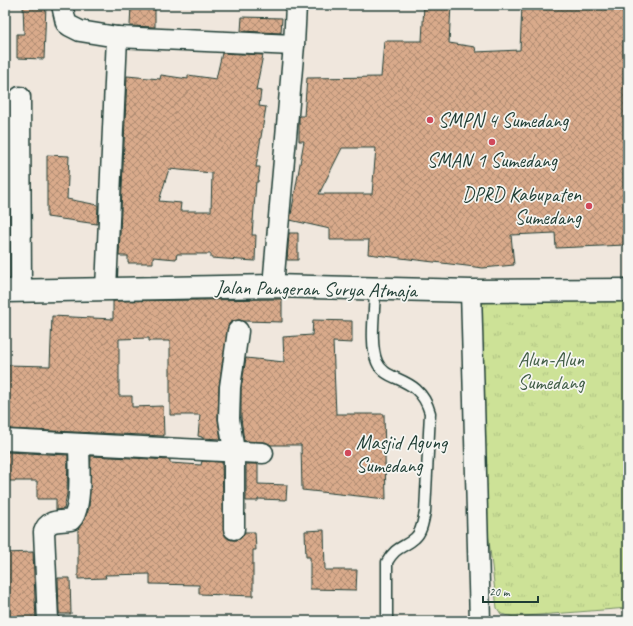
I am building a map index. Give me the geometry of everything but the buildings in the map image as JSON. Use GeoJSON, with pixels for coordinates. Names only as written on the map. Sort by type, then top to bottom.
{"type":"FeatureCollection","features":[{"type":"Feature","properties":{"kind":"street"},"geometry":{"type":"LineString","coordinates":[[62,5],[66,23],[80,31],[117,37],[294,45]]}},
{"type":"Feature","properties":{"kind":"street"},"geometry":{"type":"LineString","coordinates":[[273,286],[294,45],[296,5]]}},
{"type":"Feature","properties":{"kind":"street"},"geometry":{"type":"LineString","coordinates":[[106,289],[117,37]]}},
{"type":"Feature","properties":{"kind":"street"},"geometry":{"type":"LineString","coordinates":[[13,291],[20,97]]}},
{"type":"Feature","properties":{"kind":"street","name":"Jalan Pangeran Surya Atmaja"},"geometry":{"type":"LineString","coordinates":[[13,291],[273,286],[470,291],[628,290]]}},
{"type":"Feature","properties":{"kind":"street"},"geometry":{"type":"LineString","coordinates":[[470,291],[480,621]]}},
{"type":"Feature","properties":{"kind":"street"},"geometry":{"type":"LineString","coordinates":[[234,529],[234,451],[229,420],[230,387],[238,331]]}},
{"type":"Feature","properties":{"kind":"street"},"geometry":{"type":"LineString","coordinates":[[5,440],[264,453]]}},
{"type":"Feature","properties":{"kind":"street"},"geometry":{"type":"LineString","coordinates":[[48,621],[44,532],[46,526],[51,522],[71,520],[76,515],[78,500],[79,444]]}},
{"type":"Feature","properties":{"kind":"lane"},"geometry":{"type":"LineString","coordinates":[[375,289],[373,349],[376,361],[380,368],[387,373],[397,377],[419,391],[426,400],[430,413],[425,512],[422,528],[416,538],[401,545],[392,554],[387,562],[387,621]]}},
{"type":"Feature","properties":{"kind":"green space","name":"Alun-Alun Sumedang"},"geometry":{"type":"Polygon","coordinates":[[[472,293],[628,293],[628,608],[514,617],[501,614],[497,608],[478,449],[472,293]]]}},
{"type":"Feature","properties":{"kind":"place","name":"SMPN 4 Sumedang"},"geometry":{"type":"Point","coordinates":[430,120]}},
{"type":"Feature","properties":{"kind":"place","name":"SMAN 1 Sumedang"},"geometry":{"type":"Point","coordinates":[492,142]}},
{"type":"Feature","properties":{"kind":"place","name":"DPRD Kabupaten Sumedang"},"geometry":{"type":"Point","coordinates":[589,206]}},
{"type":"Feature","properties":{"kind":"place","name":"Masjid Agung Sumedang"},"geometry":{"type":"Point","coordinates":[348,453]}}]}
